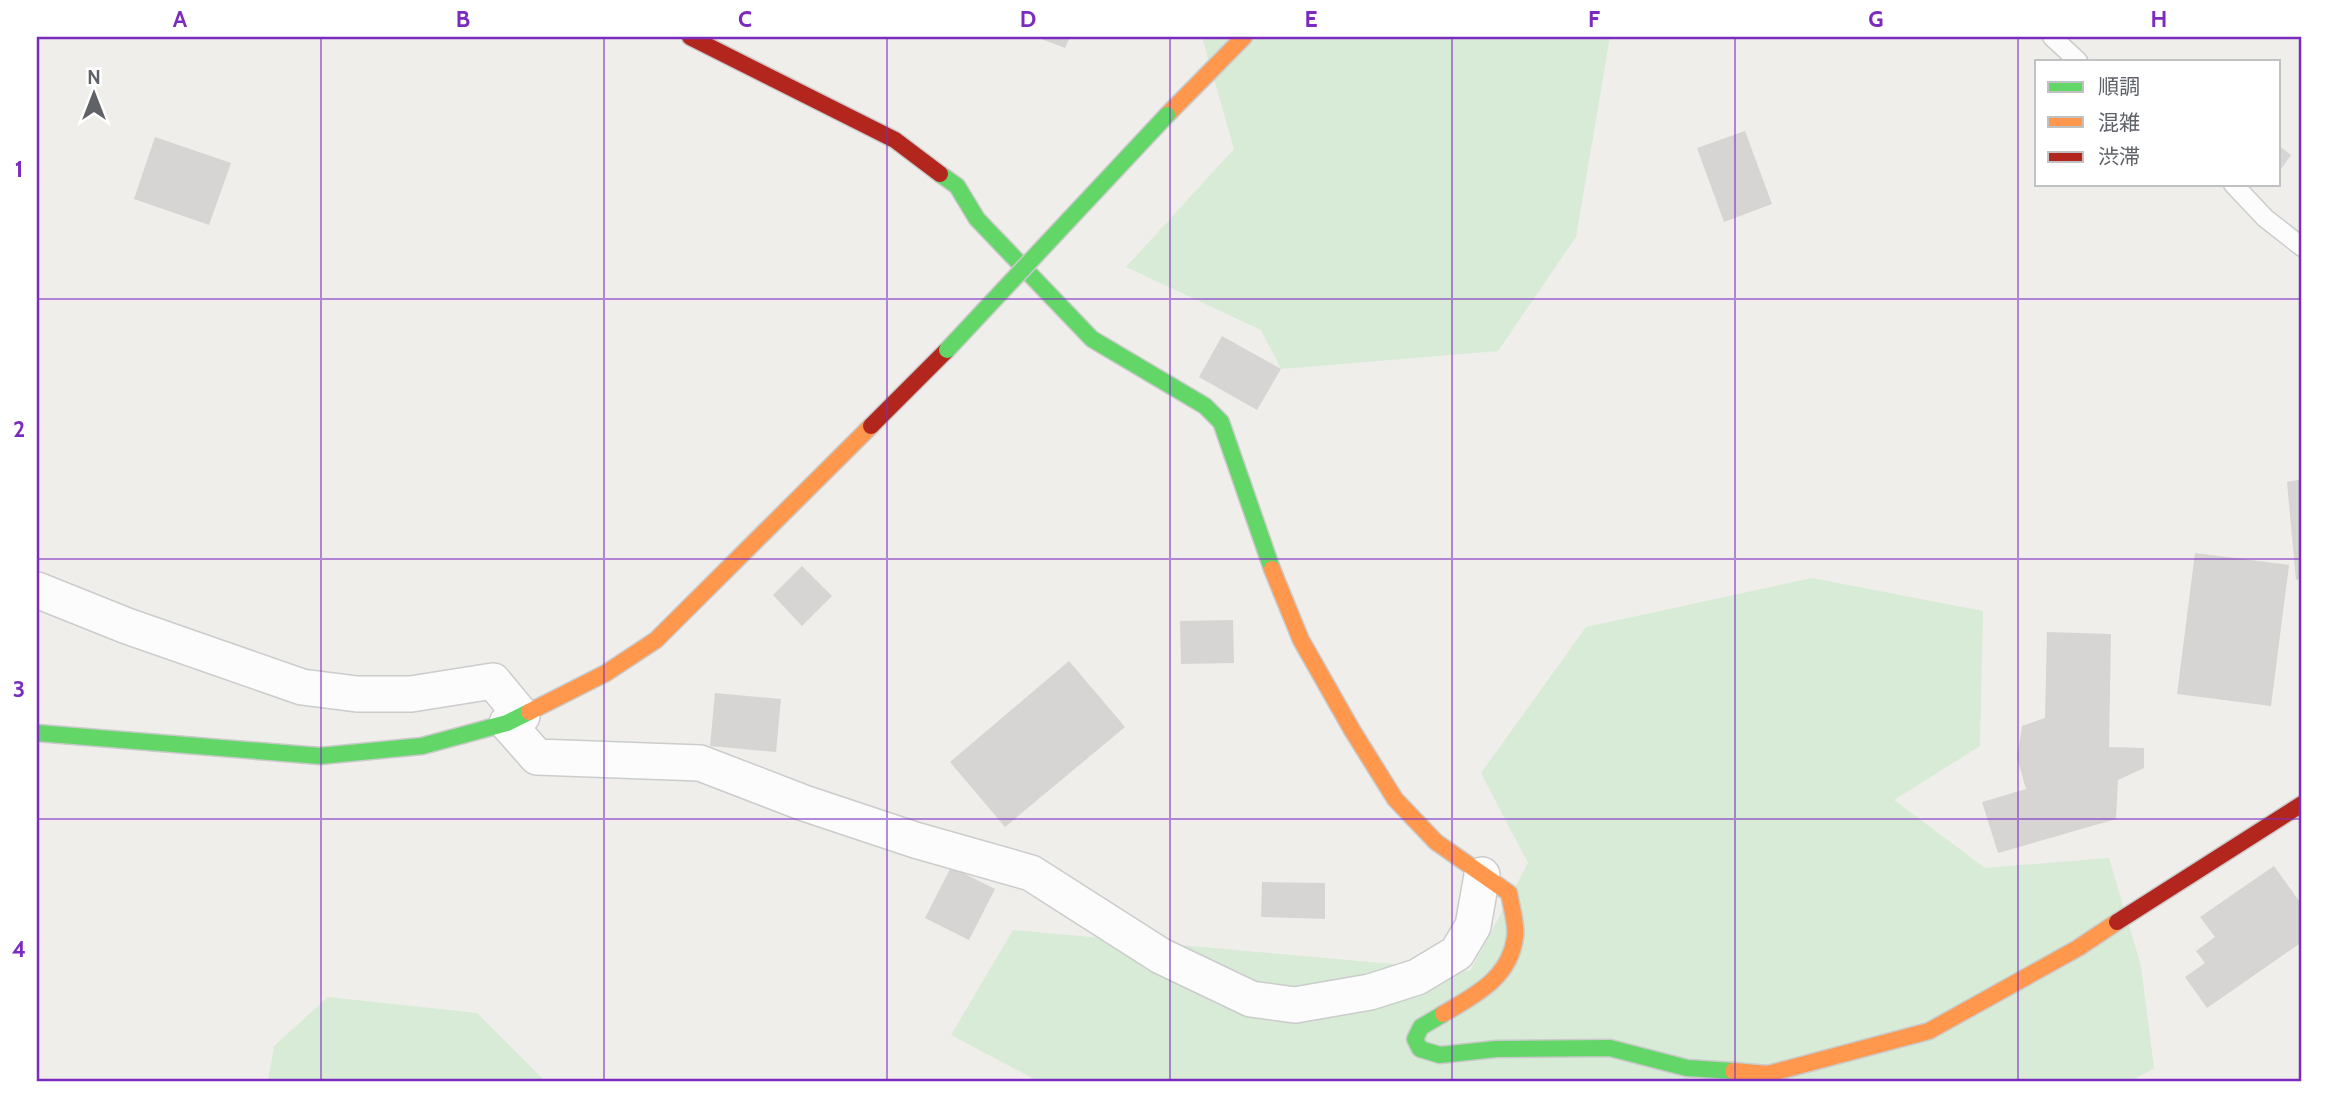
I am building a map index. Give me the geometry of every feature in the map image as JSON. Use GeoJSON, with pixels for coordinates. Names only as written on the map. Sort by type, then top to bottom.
{"type":"FeatureCollection","features":[{"type":"Feature","properties":{"kind":"street"},"geometry":{"type":"LineString","coordinates":[[690,37],[895,139],[957,186],[977,219],[1092,339],[1205,406],[1221,422],[1265,550],[1301,640],[1352,730],[1395,799],[1436,842],[1509,893],[1516,935],[1507,966],[1485,989],[1421,1027],[1415,1039],[1420,1049],[1440,1055],[1496,1049],[1610,1048],[1687,1068],[1768,1074],[1929,1031],[2078,948],[2302,804]]}},
{"type":"Feature","properties":{"kind":"street"},"geometry":{"type":"LineString","coordinates":[[37,733],[320,756],[422,746],[515,720],[606,673],[656,640],[947,350],[1167,115],[1244,37]]}},
{"type":"Feature","properties":{"kind":"street"},"geometry":{"type":"LineString","coordinates":[[37,590],[127,626],[302,687],[357,694],[411,694],[493,681],[537,757],[700,763],[841,816],[1031,873],[1161,956],[1251,999],[1295,1005],[1370,992],[1417,977],[1457,953],[1473,926],[1482,876]]}},
{"type":"Feature","properties":{"kind":"lane"},"geometry":{"type":"LineString","coordinates":[[2052,37],[2077,60]]}},
{"type":"Feature","properties":{"kind":"lane"},"geometry":{"type":"LineString","coordinates":[[2235,186],[2265,218],[2302,247]]}},
{"type":"Feature","properties":{"kind":"green space"},"geometry":{"type":"Polygon","coordinates":[[[1202,37],[1610,37],[1576,237],[1498,351],[1281,369],[1261,330],[1126,267],[1234,149],[1202,37]]]}},
{"type":"Feature","properties":{"kind":"green space"},"geometry":{"type":"Polygon","coordinates":[[[1812,578],[1983,611],[1980,746],[1894,800],[1985,868],[2109,858],[2141,966],[2154,1068],[2132,1081],[1038,1081],[951,1035],[1013,930],[1470,971],[1528,863],[1481,773],[1586,627],[1812,578]]]}},
{"type":"Feature","properties":{"kind":"green space"},"geometry":{"type":"Polygon","coordinates":[[[328,997],[477,1013],[545,1081],[268,1081],[274,1046],[328,997]]]}},
{"type":"Feature","properties":{"kind":"building"},"geometry":{"type":"Polygon","coordinates":[[[1036,37],[1070,37],[1065,48],[1036,37]]]}},
{"type":"Feature","properties":{"kind":"building"},"geometry":{"type":"Polygon","coordinates":[[[1745,131],[1772,204],[1724,222],[1697,148],[1745,131]]]}},
{"type":"Feature","properties":{"kind":"building"},"geometry":{"type":"Polygon","coordinates":[[[155,137],[231,163],[209,225],[134,199],[155,137]]]}},
{"type":"Feature","properties":{"kind":"building"},"geometry":{"type":"Polygon","coordinates":[[[2280,147],[2291,155],[2280,170],[2280,147]]]}},
{"type":"Feature","properties":{"kind":"building"},"geometry":{"type":"Polygon","coordinates":[[[1222,336],[1281,369],[1257,410],[1199,377],[1222,336]]]}},
{"type":"Feature","properties":{"kind":"building"},"geometry":{"type":"Polygon","coordinates":[[[2302,479],[2302,578],[2296,580],[2287,482],[2302,479]]]}},
{"type":"Feature","properties":{"kind":"building"},"geometry":{"type":"Polygon","coordinates":[[[2195,553],[2289,565],[2271,706],[2177,694],[2195,553]]]}},
{"type":"Feature","properties":{"kind":"building"},"geometry":{"type":"Polygon","coordinates":[[[802,566],[832,596],[802,626],[773,595],[802,566]]]}},
{"type":"Feature","properties":{"kind":"building"},"geometry":{"type":"Polygon","coordinates":[[[1233,620],[1234,663],[1181,664],[1180,621],[1233,620]]]}},
{"type":"Feature","properties":{"kind":"building"},"geometry":{"type":"Polygon","coordinates":[[[2047,632],[2111,634],[2109,747],[2144,748],[2144,768],[2118,780],[2116,819],[1998,853],[1982,802],[2026,789],[2017,758],[2022,726],[2045,718],[2047,632]]]}},
{"type":"Feature","properties":{"kind":"building"},"geometry":{"type":"Polygon","coordinates":[[[1069,661],[1125,727],[1005,827],[950,762],[1069,661]]]}},
{"type":"Feature","properties":{"kind":"building"},"geometry":{"type":"Polygon","coordinates":[[[715,693],[781,699],[776,752],[710,746],[715,693]]]}},
{"type":"Feature","properties":{"kind":"building"},"geometry":{"type":"Polygon","coordinates":[[[2274,866],[2302,905],[2302,942],[2207,1008],[2185,977],[2205,963],[2196,951],[2215,937],[2200,917],[2274,866]]]}},
{"type":"Feature","properties":{"kind":"building"},"geometry":{"type":"Polygon","coordinates":[[[951,867],[995,889],[969,940],[925,918],[951,867]]]}},
{"type":"Feature","properties":{"kind":"building"},"geometry":{"type":"Polygon","coordinates":[[[1262,882],[1325,883],[1325,919],[1261,917],[1262,882]]]}},
{"type":"Feature","properties":{"kind":"traffic: fast"},"geometry":{"type":"LineString","coordinates":[[947,350],[1167,115]]}},
{"type":"Feature","properties":{"kind":"traffic: fast"},"geometry":{"type":"LineString","coordinates":[[940,174],[957,186],[977,219],[1092,339],[1205,406],[1221,422],[1272,569]]}},
{"type":"Feature","properties":{"kind":"traffic: fast"},"geometry":{"type":"LineString","coordinates":[[37,733],[320,756],[422,746],[507,723],[529,712]]}},
{"type":"Feature","properties":{"kind":"traffic: fast"},"geometry":{"type":"LineString","coordinates":[[1443,1014],[1421,1027],[1415,1039],[1420,1049],[1440,1055],[1496,1049],[1610,1048],[1687,1068],[1733,1071]]}},
{"type":"Feature","properties":{"kind":"traffic: slow"},"geometry":{"type":"LineString","coordinates":[[1167,115],[1244,37]]}},
{"type":"Feature","properties":{"kind":"traffic: slow"},"geometry":{"type":"LineString","coordinates":[[529,712],[606,673],[656,640],[871,426]]}},
{"type":"Feature","properties":{"kind":"traffic: slow"},"geometry":{"type":"LineString","coordinates":[[1272,569],[1301,640],[1395,799],[1436,842],[1509,893],[1515,921],[1515,937],[1506,964],[1479,992],[1443,1014]]}},
{"type":"Feature","properties":{"kind":"traffic: slow"},"geometry":{"type":"LineString","coordinates":[[1733,1071],[1768,1074],[1929,1031],[2078,948],[2117,922]]}},
{"type":"Feature","properties":{"kind":"traffic: jam"},"geometry":{"type":"LineString","coordinates":[[690,37],[895,140],[940,174]]}},
{"type":"Feature","properties":{"kind":"traffic: jam"},"geometry":{"type":"LineString","coordinates":[[871,426],[947,350]]}},
{"type":"Feature","properties":{"kind":"traffic: jam"},"geometry":{"type":"LineString","coordinates":[[2117,922],[2302,804]]}}]}
